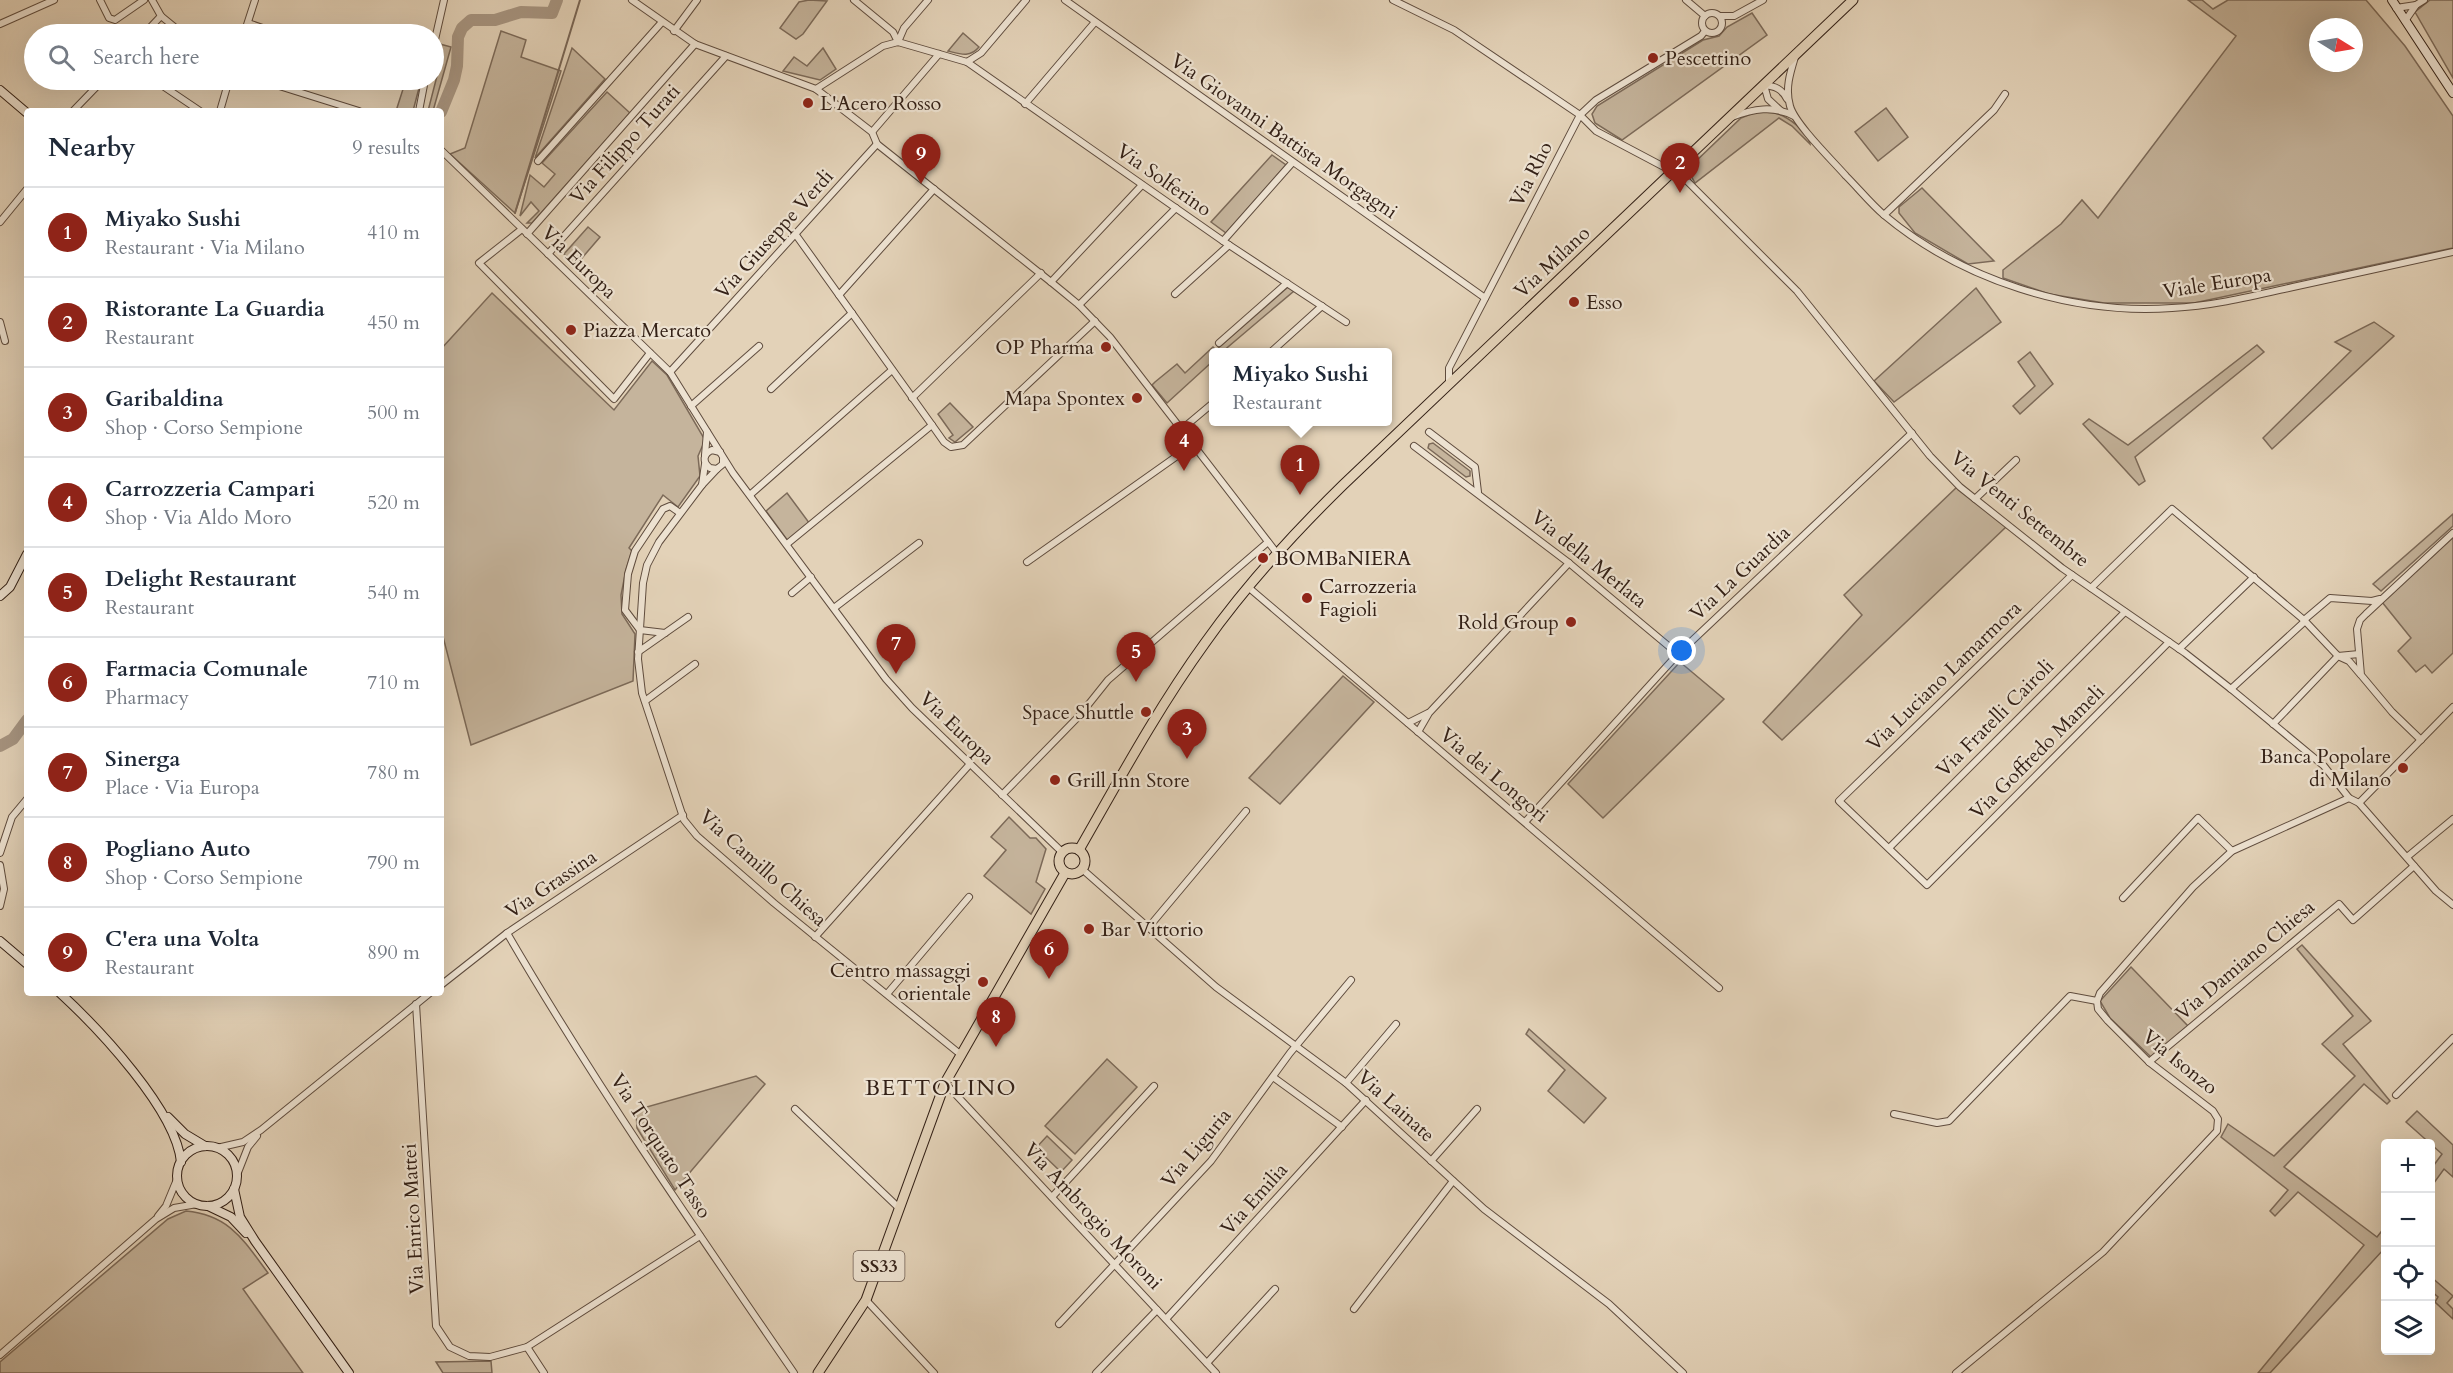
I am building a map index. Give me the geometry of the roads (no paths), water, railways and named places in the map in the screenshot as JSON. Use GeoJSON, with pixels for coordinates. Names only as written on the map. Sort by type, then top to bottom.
{"type":"FeatureCollection","features":[{"type":"Feature","properties":{"kind":"main road","name":"Via Milano"},"geometry":{"type":"LineString","coordinates":[[1078,850],[1190,664],[1276,552],[1343,484],[1853,0]]}},
{"type":"Feature","properties":{"kind":"main road"},"geometry":{"type":"LineString","coordinates":[[2386,0],[2401,14],[2453,93]]}},
{"type":"Feature","properties":{"kind":"main road"},"geometry":{"type":"LineString","coordinates":[[0,90],[24,110]]}},
{"type":"Feature","properties":{"kind":"main road"},"geometry":{"type":"LineString","coordinates":[[0,596],[10,588],[24,560]]}},
{"type":"Feature","properties":{"kind":"main road"},"geometry":{"type":"LineString","coordinates":[[1072,848],[1078,850],[1085,858],[1082,869],[1076,874],[1065,873],[1059,863],[1062,852],[1072,848]]}},
{"type":"Feature","properties":{"kind":"main road","name":"SS33"},"geometry":{"type":"LineString","coordinates":[[818,1373],[866,1299],[945,1083],[960,1053],[1065,873]]}},
{"type":"Feature","properties":{"kind":"main road"},"geometry":{"type":"LineString","coordinates":[[0,941],[24,961]]}},
{"type":"Feature","properties":{"kind":"main road"},"geometry":{"type":"LineString","coordinates":[[63,996],[116,1051],[165,1115],[185,1134],[231,1157],[237,1175],[234,1189],[240,1217],[349,1373]]}},
{"type":"Feature","properties":{"kind":"main road"},"geometry":{"type":"LineString","coordinates":[[165,1115],[176,1138],[181,1162],[178,1177],[183,1193],[197,1204],[231,1217],[255,1241]]}},
{"type":"Feature","properties":{"kind":"main road"},"geometry":{"type":"LineString","coordinates":[[181,1162],[195,1149],[205,1146]]}},
{"type":"Feature","properties":{"kind":"main road"},"geometry":{"type":"LineString","coordinates":[[206,1206],[221,1202],[234,1189]]}},
{"type":"Feature","properties":{"kind":"street"},"geometry":{"type":"LineString","coordinates":[[0,24],[54,0]]}},
{"type":"Feature","properties":{"kind":"street"},"geometry":{"type":"LineString","coordinates":[[100,0],[109,18],[115,20],[144,0]]}},
{"type":"Feature","properties":{"kind":"street"},"geometry":{"type":"LineString","coordinates":[[152,0],[161,16],[171,24]]}},
{"type":"Feature","properties":{"kind":"street"},"geometry":{"type":"LineString","coordinates":[[251,24],[248,23],[255,0]]}},
{"type":"Feature","properties":{"kind":"street"},"geometry":{"type":"LineString","coordinates":[[439,24],[444,0]]}},
{"type":"Feature","properties":{"kind":"street"},"geometry":{"type":"LineString","coordinates":[[632,0],[695,44],[816,89],[872,132],[877,144],[1041,273],[1110,337],[1276,552]]}},
{"type":"Feature","properties":{"kind":"street"},"geometry":{"type":"LineString","coordinates":[[674,31],[697,0]]}},
{"type":"Feature","properties":{"kind":"street"},"geometry":{"type":"LineString","coordinates":[[854,0],[893,32],[898,42]]}},
{"type":"Feature","properties":{"kind":"street"},"geometry":{"type":"LineString","coordinates":[[898,42],[904,28],[928,0]]}},
{"type":"Feature","properties":{"kind":"street"},"geometry":{"type":"LineString","coordinates":[[967,62],[981,53],[1026,0]]}},
{"type":"Feature","properties":{"kind":"street","name":"Via Giovanni Battista Morgagni"},"geometry":{"type":"LineString","coordinates":[[1065,0],[1485,297]]}},
{"type":"Feature","properties":{"kind":"street","name":"Via Venti Settembre"},"geometry":{"type":"LineString","coordinates":[[1393,0],[1454,30],[1580,115],[1596,131],[1683,177],[1797,291],[1930,456],[1975,499],[2072,575],[2179,649],[2231,689],[2324,766],[2349,798],[2359,803]]}},
{"type":"Feature","properties":{"kind":"street"},"geometry":{"type":"LineString","coordinates":[[1686,0],[1705,16]]}},
{"type":"Feature","properties":{"kind":"street"},"geometry":{"type":"LineString","coordinates":[[1704,30],[1702,21],[1705,16],[1714,13],[1720,16],[1734,15],[1763,0]]}},
{"type":"Feature","properties":{"kind":"street"},"geometry":{"type":"LineString","coordinates":[[2401,14],[2424,0]]}},
{"type":"Feature","properties":{"kind":"street"},"geometry":{"type":"LineString","coordinates":[[2401,14],[2416,4]]}},
{"type":"Feature","properties":{"kind":"street"},"geometry":{"type":"LineString","coordinates":[[153,24],[161,16]]}},
{"type":"Feature","properties":{"kind":"street","name":"Via Rho"},"geometry":{"type":"LineString","coordinates":[[1449,384],[1449,368],[1580,115],[1596,100],[1701,36],[1704,30],[1711,34],[1720,30],[1722,23],[1720,16]]}},
{"type":"Feature","properties":{"kind":"street"},"geometry":{"type":"LineString","coordinates":[[538,161],[662,22]]}},
{"type":"Feature","properties":{"kind":"street"},"geometry":{"type":"LineString","coordinates":[[1025,104],[1095,22]]}},
{"type":"Feature","properties":{"kind":"street"},"geometry":{"type":"LineString","coordinates":[[816,89],[883,46],[898,42]]}},
{"type":"Feature","properties":{"kind":"street","name":"Via Solferino"},"geometry":{"type":"LineString","coordinates":[[898,42],[967,62],[1226,243],[1346,322]]}},
{"type":"Feature","properties":{"kind":"street"},"geometry":{"type":"LineString","coordinates":[[650,353],[615,399],[479,263],[524,231],[695,44]]}},
{"type":"Feature","properties":{"kind":"street"},"geometry":{"type":"LineString","coordinates":[[872,132],[939,54]]}},
{"type":"Feature","properties":{"kind":"street","name":"Viale Europa"},"geometry":{"type":"LineString","coordinates":[[1795,55],[1788,83],[1789,104],[1794,117],[1884,215],[1941,253],[2000,281],[2051,297],[2132,309],[2170,309],[2208,304],[2453,252]]}},
{"type":"Feature","properties":{"kind":"street","name":"Via Filippo Turati"},"geometry":{"type":"LineString","coordinates":[[548,254],[726,56]]}},
{"type":"Feature","properties":{"kind":"street"},"geometry":{"type":"LineString","coordinates":[[1781,111],[1768,99],[1764,85],[1780,89],[1789,104]]}},
{"type":"Feature","properties":{"kind":"street"},"geometry":{"type":"LineString","coordinates":[[76,108],[93,90]]}},
{"type":"Feature","properties":{"kind":"street"},"geometry":{"type":"LineString","coordinates":[[169,90],[196,108]]}},
{"type":"Feature","properties":{"kind":"street"},"geometry":{"type":"LineString","coordinates":[[221,108],[226,90]]}},
{"type":"Feature","properties":{"kind":"street"},"geometry":{"type":"LineString","coordinates":[[292,90],[349,108]]}},
{"type":"Feature","properties":{"kind":"street"},"geometry":{"type":"LineString","coordinates":[[419,108],[422,90]]}},
{"type":"Feature","properties":{"kind":"street"},"geometry":{"type":"LineString","coordinates":[[1884,215],[1994,110],[2005,94]]}},
{"type":"Feature","properties":{"kind":"street","name":"Viale Europa"},"geometry":{"type":"LineString","coordinates":[[1731,117],[1762,109],[1781,111],[1794,117]]}},
{"type":"Feature","properties":{"kind":"street","name":"Via Giuseppe Verdi"},"geometry":{"type":"LineString","coordinates":[[670,372],[877,144]]}},
{"type":"Feature","properties":{"kind":"street","name":"Via Europa"},"geometry":{"type":"LineString","coordinates":[[444,153],[670,372],[733,473],[894,689],[1062,852]]}},
{"type":"Feature","properties":{"kind":"street"},"geometry":{"type":"LineString","coordinates":[[1175,294],[1226,243],[1293,163]]}},
{"type":"Feature","properties":{"kind":"street"},"geometry":{"type":"LineString","coordinates":[[1051,282],[1143,185]]}},
{"type":"Feature","properties":{"kind":"street"},"geometry":{"type":"LineString","coordinates":[[839,295],[934,189]]}},
{"type":"Feature","properties":{"kind":"street"},"geometry":{"type":"LineString","coordinates":[[0,222],[24,193]]}},
{"type":"Feature","properties":{"kind":"street"},"geometry":{"type":"LineString","coordinates":[[1079,306],[1176,208]]}},
{"type":"Feature","properties":{"kind":"street"},"geometry":{"type":"LineString","coordinates":[[796,235],[947,445],[956,448],[963,445],[1095,321]]}},
{"type":"Feature","properties":{"kind":"street"},"geometry":{"type":"LineString","coordinates":[[912,398],[1041,273]]}},
{"type":"Feature","properties":{"kind":"street"},"geometry":{"type":"LineString","coordinates":[[1219,343],[1287,283]]}},
{"type":"Feature","properties":{"kind":"street"},"geometry":{"type":"LineString","coordinates":[[1275,348],[1322,306]]}},
{"type":"Feature","properties":{"kind":"street"},"geometry":{"type":"LineString","coordinates":[[771,389],[852,313]]}},
{"type":"Feature","properties":{"kind":"street"},"geometry":{"type":"LineString","coordinates":[[0,322],[5,341]]}},
{"type":"Feature","properties":{"kind":"street"},"geometry":{"type":"LineString","coordinates":[[691,406],[759,346]]}},
{"type":"Feature","properties":{"kind":"street"},"geometry":{"type":"LineString","coordinates":[[751,495],[892,370]]}},
{"type":"Feature","properties":{"kind":"street"},"geometry":{"type":"LineString","coordinates":[[1182,429],[1209,406]]}},
{"type":"Feature","properties":{"kind":"street"},"geometry":{"type":"LineString","coordinates":[[787,544],[932,425]]}},
{"type":"Feature","properties":{"kind":"street"},"geometry":{"type":"LineString","coordinates":[[702,485],[707,432]]}},
{"type":"Feature","properties":{"kind":"street"},"geometry":{"type":"LineString","coordinates":[[1429,432],[1475,467],[1478,492]]}},
{"type":"Feature","properties":{"kind":"street","name":"Via La Guardia"},"geometry":{"type":"LineString","coordinates":[[1524,822],[1678,654],[1912,433]]}},
{"type":"Feature","properties":{"kind":"street"},"geometry":{"type":"LineString","coordinates":[[1027,562],[1194,444]]}},
{"type":"Feature","properties":{"kind":"street","name":"Via della Merlata"},"geometry":{"type":"LineString","coordinates":[[1414,446],[1478,492],[1569,563],[1678,654]]}},
{"type":"Feature","properties":{"kind":"street"},"geometry":{"type":"LineString","coordinates":[[705,455],[712,450],[722,455],[718,468]]}},
{"type":"Feature","properties":{"kind":"street"},"geometry":{"type":"LineString","coordinates":[[1975,499],[2016,460]]}},
{"type":"Feature","properties":{"kind":"street"},"geometry":{"type":"LineString","coordinates":[[705,464],[710,468],[733,473]]}},
{"type":"Feature","properties":{"kind":"street","name":"Via Camillo Chiesa"},"geometry":{"type":"LineString","coordinates":[[718,468],[680,513],[656,547],[647,565],[643,584],[638,676],[683,815],[697,836],[815,937],[960,1053]]}},
{"type":"Feature","properties":{"kind":"street"},"geometry":{"type":"LineString","coordinates":[[665,633],[640,630],[625,610],[627,581],[632,559],[641,541],[663,509],[670,506],[680,513]]}},
{"type":"Feature","properties":{"kind":"street"},"geometry":{"type":"LineString","coordinates":[[2091,588],[2172,509],[2304,620],[2338,656],[2349,661],[2392,712],[2421,740]]}},
{"type":"Feature","properties":{"kind":"street"},"geometry":{"type":"LineString","coordinates":[[2361,675],[2358,624],[2453,533]]}},
{"type":"Feature","properties":{"kind":"street"},"geometry":{"type":"LineString","coordinates":[[1002,795],[1080,715],[1105,684],[1268,542]]}},
{"type":"Feature","properties":{"kind":"street"},"geometry":{"type":"LineString","coordinates":[[834,608],[919,543]]}},
{"type":"Feature","properties":{"kind":"street"},"geometry":{"type":"LineString","coordinates":[[1419,732],[1429,713],[1569,563]]}},
{"type":"Feature","properties":{"kind":"street","name":"Via Luciano Lamarmora"},"geometry":{"type":"LineString","coordinates":[[1889,848],[1839,801],[2072,575]]}},
{"type":"Feature","properties":{"kind":"street"},"geometry":{"type":"LineString","coordinates":[[792,593],[812,577]]}},
{"type":"Feature","properties":{"kind":"street"},"geometry":{"type":"LineString","coordinates":[[2179,649],[2254,577]]}},
{"type":"Feature","properties":{"kind":"street","name":"Via dei Longori"},"geometry":{"type":"LineString","coordinates":[[1248,587],[1719,988]]}},
{"type":"Feature","properties":{"kind":"street"},"geometry":{"type":"LineString","coordinates":[[2231,689],[2330,598],[2372,601],[2384,598]]}},
{"type":"Feature","properties":{"kind":"street","name":"Via Fratelli Cairoli"},"geometry":{"type":"LineString","coordinates":[[1889,848],[2125,612]]}},
{"type":"Feature","properties":{"kind":"street"},"geometry":{"type":"LineString","coordinates":[[638,652],[688,617]]}},
{"type":"Feature","properties":{"kind":"street","name":"Via Goffredo Mameli"},"geometry":{"type":"LineString","coordinates":[[1889,848],[1928,885],[2169,642]]}},
{"type":"Feature","properties":{"kind":"street"},"geometry":{"type":"LineString","coordinates":[[2273,724],[2338,656],[2359,654]]}},
{"type":"Feature","properties":{"kind":"street"},"geometry":{"type":"LineString","coordinates":[[645,701],[695,664]]}},
{"type":"Feature","properties":{"kind":"street"},"geometry":{"type":"LineString","coordinates":[[2453,707],[2359,803],[2436,891],[2453,905]]}},
{"type":"Feature","properties":{"kind":"street"},"geometry":{"type":"LineString","coordinates":[[1408,723],[1429,713]]}},
{"type":"Feature","properties":{"kind":"street"},"geometry":{"type":"LineString","coordinates":[[815,937],[970,764]]}},
{"type":"Feature","properties":{"kind":"street"},"geometry":{"type":"LineString","coordinates":[[1894,1114],[1937,1123],[1949,1121],[2070,996],[2097,1000],[2103,989],[2193,887],[2232,851],[2349,798]]}},
{"type":"Feature","properties":{"kind":"street"},"geometry":{"type":"LineString","coordinates":[[0,853],[12,817],[24,803]]}},
{"type":"Feature","properties":{"kind":"street"},"geometry":{"type":"LineString","coordinates":[[1148,927],[1246,811]]}},
{"type":"Feature","properties":{"kind":"street","name":"Via Grassina"},"geometry":{"type":"LineString","coordinates":[[444,983],[507,933],[683,815]]}},
{"type":"Feature","properties":{"kind":"street"},"geometry":{"type":"LineString","coordinates":[[2123,898],[2198,818],[2232,851]]}},
{"type":"Feature","properties":{"kind":"street"},"geometry":{"type":"LineString","coordinates":[[2407,857],[2453,819]]}},
{"type":"Feature","properties":{"kind":"street"},"geometry":{"type":"LineString","coordinates":[[0,865],[4,889],[0,906]]}},
{"type":"Feature","properties":{"kind":"street","name":"Via Damiano Chiesa"},"geometry":{"type":"LineString","coordinates":[[2149,1062],[2339,904],[2353,920],[2414,866]]}},
{"type":"Feature","properties":{"kind":"street","name":"Via Lainate"},"geometry":{"type":"LineString","coordinates":[[1082,869],[1216,987],[1346,1083],[1484,1209],[1614,1309],[1683,1373]]}},
{"type":"Feature","properties":{"kind":"street"},"geometry":{"type":"LineString","coordinates":[[887,994],[969,897]]}},
{"type":"Feature","properties":{"kind":"street","name":"Via Torquato Tasso"},"geometry":{"type":"LineString","coordinates":[[507,933],[554,1013],[700,1236],[794,1373]]}},
{"type":"Feature","properties":{"kind":"street","name":"Via Liguria"},"geometry":{"type":"LineString","coordinates":[[1059,1324],[1211,1161],[1296,1046],[1351,980]]}},
{"type":"Feature","properties":{"kind":"street"},"geometry":{"type":"LineString","coordinates":[[217,1148],[243,1142],[261,1130],[426,996]]}},
{"type":"Feature","properties":{"kind":"street","name":"Via Isonzo"},"geometry":{"type":"LineString","coordinates":[[1956,1373],[2103,1252],[2214,1135],[2219,1122],[2213,1111],[2149,1062],[2104,1017],[2098,1009],[2097,1000]]}},
{"type":"Feature","properties":{"kind":"street","name":"Via Enrico Mattei"},"geometry":{"type":"LineString","coordinates":[[416,1004],[436,1326],[450,1347],[469,1356],[490,1357],[527,1347],[700,1236]]}},
{"type":"Feature","properties":{"kind":"street"},"geometry":{"type":"LineString","coordinates":[[1346,1083],[1396,1024]]}},
{"type":"Feature","properties":{"kind":"street"},"geometry":{"type":"LineString","coordinates":[[2396,1095],[2453,1038]]}},
{"type":"Feature","properties":{"kind":"street"},"geometry":{"type":"LineString","coordinates":[[1273,1077],[1342,1127]]}},
{"type":"Feature","properties":{"kind":"street","name":"Via Ambrogio Moroni"},"geometry":{"type":"LineString","coordinates":[[945,1083],[1216,1373]]}},
{"type":"Feature","properties":{"kind":"street"},"geometry":{"type":"LineString","coordinates":[[1052,1197],[1154,1086]]}},
{"type":"Feature","properties":{"kind":"street","name":"Via Emilia"},"geometry":{"type":"LineString","coordinates":[[1166,1319],[1366,1100]]}},
{"type":"Feature","properties":{"kind":"street"},"geometry":{"type":"LineString","coordinates":[[795,1109],[900,1209]]}},
{"type":"Feature","properties":{"kind":"street"},"geometry":{"type":"LineString","coordinates":[[1431,1161],[1477,1109]]}},
{"type":"Feature","properties":{"kind":"street"},"geometry":{"type":"LineString","coordinates":[[237,1175],[248,1147],[261,1130]]}},
{"type":"Feature","properties":{"kind":"street"},"geometry":{"type":"LineString","coordinates":[[156,1219],[166,1206],[178,1177]]}},
{"type":"Feature","properties":{"kind":"street"},"geometry":{"type":"LineString","coordinates":[[1354,1309],[1453,1181]]}},
{"type":"Feature","properties":{"kind":"street"},"geometry":{"type":"LineString","coordinates":[[0,1355],[156,1219],[174,1208],[197,1204]]}},
{"type":"Feature","properties":{"kind":"street"},"geometry":{"type":"LineString","coordinates":[[1207,1363],[1275,1289]]}},
{"type":"Feature","properties":{"kind":"street"},"geometry":{"type":"LineString","coordinates":[[866,1299],[934,1373]]}},
{"type":"Feature","properties":{"kind":"street"},"geometry":{"type":"LineString","coordinates":[[1096,1373],[1157,1310]]}},
{"type":"Feature","properties":{"kind":"street"},"geometry":{"type":"LineString","coordinates":[[527,1347],[544,1373]]}},
{"type":"Feature","properties":{"kind":"waterway"},"geometry":{"type":"LineString","coordinates":[[443,108],[454,80],[458,37],[462,28],[471,20],[495,20],[521,12],[552,13],[557,0]]}},
{"type":"Feature","properties":{"kind":"waterway"},"geometry":{"type":"LineString","coordinates":[[515,213],[580,0]]}},
{"type":"Feature","properties":{"kind":"waterway"},"geometry":{"type":"LineString","coordinates":[[0,746],[13,739],[24,724]]}},
{"type":"Feature","properties":{"kind":"place","name":"Pescettino"},"geometry":{"type":"Point","coordinates":[1653,58]}},
{"type":"Feature","properties":{"kind":"place","name":"L'Acero Rosso"},"geometry":{"type":"Point","coordinates":[808,103]}},
{"type":"Feature","properties":{"kind":"place","name":"C'era una Volta"},"geometry":{"type":"Point","coordinates":[921,184]}},
{"type":"Feature","properties":{"kind":"place","name":"Ristorante La Guardia"},"geometry":{"type":"Point","coordinates":[1680,193]}},
{"type":"Feature","properties":{"kind":"place","name":"Esso"},"geometry":{"type":"Point","coordinates":[1574,302]}},
{"type":"Feature","properties":{"kind":"place","name":"Piazza Mercato"},"geometry":{"type":"Point","coordinates":[571,330]}},
{"type":"Feature","properties":{"kind":"place","name":"OP Pharma"},"geometry":{"type":"Point","coordinates":[1106,347]}},
{"type":"Feature","properties":{"kind":"place","name":"Mapa Spontex"},"geometry":{"type":"Point","coordinates":[1137,398]}},
{"type":"Feature","properties":{"kind":"place","name":"Carrozzeria Campari"},"geometry":{"type":"Point","coordinates":[1184,471]}},
{"type":"Feature","properties":{"kind":"place","name":"Miyako Sushi"},"geometry":{"type":"Point","coordinates":[1300,495]}},
{"type":"Feature","properties":{"kind":"place","name":"BOMBaNIERA"},"geometry":{"type":"Point","coordinates":[1263,558]}},
{"type":"Feature","properties":{"kind":"place","name":"Carrozzeria Fagioli"},"geometry":{"type":"Point","coordinates":[1307,598]}},
{"type":"Feature","properties":{"kind":"place","name":"Rold Group"},"geometry":{"type":"Point","coordinates":[1571,622]}},
{"type":"Feature","properties":{"kind":"place","name":"Sinerga"},"geometry":{"type":"Point","coordinates":[896,674]}},
{"type":"Feature","properties":{"kind":"place","name":"Delight Restaurant"},"geometry":{"type":"Point","coordinates":[1136,682]}},
{"type":"Feature","properties":{"kind":"place","name":"Space Shuttle"},"geometry":{"type":"Point","coordinates":[1146,712]}},
{"type":"Feature","properties":{"kind":"place","name":"Garibaldina"},"geometry":{"type":"Point","coordinates":[1187,759]}},
{"type":"Feature","properties":{"kind":"place","name":"Banca Popolare di Milano"},"geometry":{"type":"Point","coordinates":[2403,768]}},
{"type":"Feature","properties":{"kind":"place","name":"Grill Inn Store"},"geometry":{"type":"Point","coordinates":[1055,780]}},
{"type":"Feature","properties":{"kind":"place","name":"Bar Vittorio"},"geometry":{"type":"Point","coordinates":[1089,929]}},
{"type":"Feature","properties":{"kind":"place","name":"Farmacia Comunale"},"geometry":{"type":"Point","coordinates":[1049,979]}},
{"type":"Feature","properties":{"kind":"place","name":"Centro massaggi orientale"},"geometry":{"type":"Point","coordinates":[983,982]}},
{"type":"Feature","properties":{"kind":"place","name":"Pogliano Auto"},"geometry":{"type":"Point","coordinates":[996,1047]}},
{"type":"Feature","properties":{"kind":"district","name":"BETTOLINO"},"geometry":{"type":"Point","coordinates":[941,1088]}}]}
